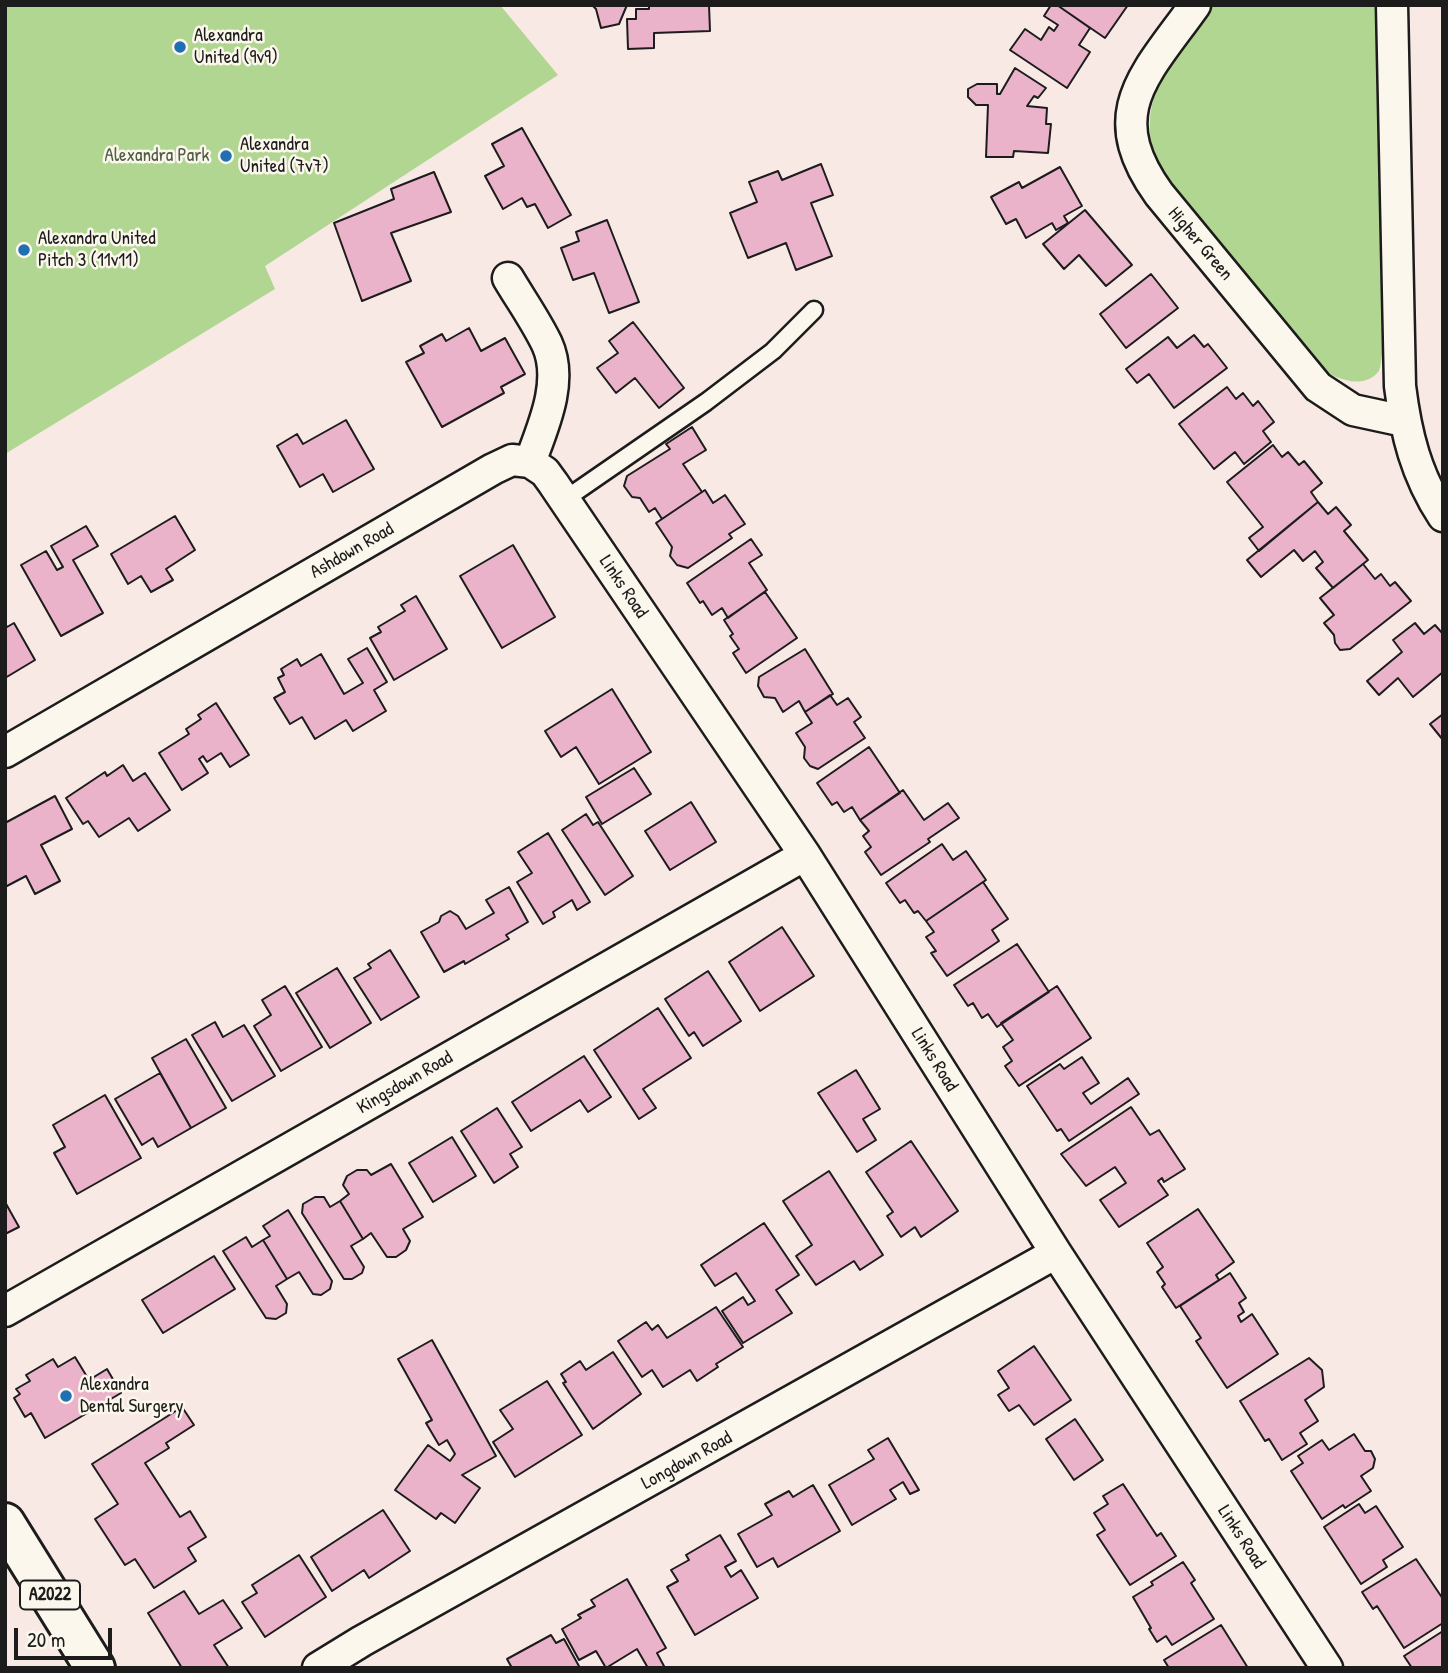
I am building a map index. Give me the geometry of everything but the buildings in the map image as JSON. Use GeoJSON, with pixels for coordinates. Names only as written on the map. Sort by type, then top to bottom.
{"type":"FeatureCollection","features":[{"type":"Feature","properties":{"kind":"main road","name":"A2022"},"geometry":{"type":"LineString","coordinates":[[5,1523],[95,1668]]}},
{"type":"Feature","properties":{"kind":"street","name":"Higher Green"},"geometry":{"type":"LineString","coordinates":[[1195,5],[1147,72],[1136,96],[1130,121],[1133,145],[1142,170],[1167,205],[1318,387],[1353,410],[1404,421]]}},
{"type":"Feature","properties":{"kind":"street"},"geometry":{"type":"LineString","coordinates":[[1392,5],[1404,421],[1426,489],[1443,516]]}},
{"type":"Feature","properties":{"kind":"street"},"geometry":{"type":"LineString","coordinates":[[508,278],[548,346],[553,374],[546,418],[530,462]]}},
{"type":"Feature","properties":{"kind":"street","name":"Ashdown Road"},"geometry":{"type":"LineString","coordinates":[[5,752],[493,469],[512,460],[530,462]]}},
{"type":"Feature","properties":{"kind":"street","name":"Links Road"},"geometry":{"type":"LineString","coordinates":[[530,462],[545,472],[804,855],[1056,1254],[1327,1668]]}},
{"type":"Feature","properties":{"kind":"street","name":"Kingsdown Road"},"geometry":{"type":"LineString","coordinates":[[5,1311],[804,855]]}},
{"type":"Feature","properties":{"kind":"street","name":"Longdown Road"},"geometry":{"type":"LineString","coordinates":[[318,1668],[374,1634],[1056,1254]]}},
{"type":"Feature","properties":{"kind":"lane"},"geometry":{"type":"LineString","coordinates":[[564,500],[706,402],[773,351],[814,310]]}},
{"type":"Feature","properties":{"kind":"green space","name":"Alexandra Park"},"geometry":{"type":"Polygon","coordinates":[[[5,5],[500,5],[558,75],[265,266],[275,289],[5,454],[5,5]]]}},
{"type":"Feature","properties":{"kind":"green space"},"geometry":{"type":"Polygon","coordinates":[[[1210,5],[1379,5],[1384,314],[1379,371],[1364,381],[1339,378],[1316,366],[1165,179],[1154,154],[1150,130],[1158,87],[1168,66],[1210,5]]]}},
{"type":"Feature","properties":{"kind":"place","name":"Alexandra United (9v9)"},"geometry":{"type":"Point","coordinates":[180,47]}},
{"type":"Feature","properties":{"kind":"place","name":"Alexandra United (7v7)"},"geometry":{"type":"Point","coordinates":[226,156]}},
{"type":"Feature","properties":{"kind":"place","name":"Alexandra United Pitch 3 (11v11)"},"geometry":{"type":"Point","coordinates":[24,250]}},
{"type":"Feature","properties":{"kind":"place","name":"Alexandra Dental Surgery"},"geometry":{"type":"Point","coordinates":[66,1396]}}]}
